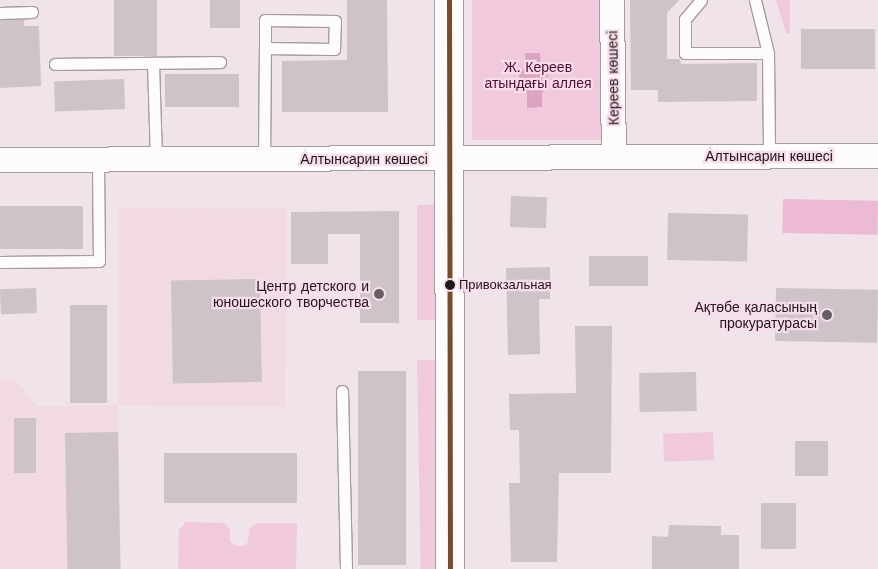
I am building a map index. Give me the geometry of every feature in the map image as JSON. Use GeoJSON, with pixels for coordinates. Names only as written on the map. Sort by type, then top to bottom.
{"type":"FeatureCollection","features":[{"type":"Feature","properties":{"kind":"street"},"geometry":{"type":"LineString","coordinates":[[449,0],[450,569]]}},
{"type":"Feature","properties":{"kind":"street","name":"Кереев көшесі"},"geometry":{"type":"LineString","coordinates":[[612,0],[614,156]]}},
{"type":"Feature","properties":{"kind":"street","name":"Алтынсарин көшесі"},"geometry":{"type":"LineString","coordinates":[[0,160],[878,156]]}},
{"type":"Feature","properties":{"kind":"lane"},"geometry":{"type":"LineString","coordinates":[[701,0],[684,19],[685,54],[768,52]]}},
{"type":"Feature","properties":{"kind":"lane"},"geometry":{"type":"LineString","coordinates":[[755,0],[768,52],[769,156]]}},
{"type":"Feature","properties":{"kind":"lane"},"geometry":{"type":"LineString","coordinates":[[0,13],[32,12]]}},
{"type":"Feature","properties":{"kind":"lane"},"geometry":{"type":"LineString","coordinates":[[264,159],[265,20],[335,21],[334,49],[265,48]]}},
{"type":"Feature","properties":{"kind":"lane"},"geometry":{"type":"LineString","coordinates":[[55,64],[220,62]]}},
{"type":"Feature","properties":{"kind":"lane"},"geometry":{"type":"LineString","coordinates":[[153,63],[156,160]]}},
{"type":"Feature","properties":{"kind":"lane"},"geometry":{"type":"LineString","coordinates":[[0,262],[99,261],[98,160]]}},
{"type":"Feature","properties":{"kind":"lane"},"geometry":{"type":"LineString","coordinates":[[342,391],[346,569]]}},
{"type":"Feature","properties":{"kind":"shaded area"},"geometry":{"type":"Polygon","coordinates":[[[525,53],[540,53],[541,66],[548,75],[548,84],[542,93],[542,107],[527,108],[527,93],[519,86],[519,75],[526,66],[525,53]]]}},
{"type":"Feature","properties":{"kind":"shaded area"},"geometry":{"type":"Polygon","coordinates":[[[783,199],[878,201],[877,235],[782,233],[783,199]]]}},
{"type":"Feature","properties":{"kind":"shaded area"},"geometry":{"type":"Polygon","coordinates":[[[118,208],[287,209],[285,407],[118,405],[118,208]]]}},
{"type":"Feature","properties":{"kind":"shaded area"},"geometry":{"type":"Polygon","coordinates":[[[0,379],[14,379],[38,407],[118,405],[121,569],[0,569],[0,379]]]}},
{"type":"Feature","properties":{"kind":"green space","name":"Ж. Кереев атындағы аллея"},"geometry":{"type":"Polygon","coordinates":[[[472,0],[602,0],[602,140],[472,140],[472,0]]]}},
{"type":"Feature","properties":{"kind":"green space"},"geometry":{"type":"Polygon","coordinates":[[[776,0],[790,0],[790,33],[786,33],[776,0]]]}},
{"type":"Feature","properties":{"kind":"green space"},"geometry":{"type":"Polygon","coordinates":[[[417,205],[435,205],[435,320],[417,320],[417,205]]]}},
{"type":"Feature","properties":{"kind":"green space"},"geometry":{"type":"Polygon","coordinates":[[[417,360],[438,360],[442,569],[421,569],[417,360]]]}},
{"type":"Feature","properties":{"kind":"green space"},"geometry":{"type":"Polygon","coordinates":[[[713,432],[714,460],[664,462],[663,434],[713,432]]]}},
{"type":"Feature","properties":{"kind":"green space"},"geometry":{"type":"Polygon","coordinates":[[[186,522],[224,523],[230,530],[230,542],[237,546],[244,546],[248,542],[249,529],[257,523],[297,523],[296,569],[178,569],[179,530],[186,522]]]}},
{"type":"Feature","properties":{"kind":"building"},"geometry":{"type":"Polygon","coordinates":[[[114,0],[157,0],[157,56],[114,56],[114,0]]]}},
{"type":"Feature","properties":{"kind":"building"},"geometry":{"type":"Polygon","coordinates":[[[210,0],[240,0],[240,28],[210,28],[210,0]]]}},
{"type":"Feature","properties":{"kind":"building"},"geometry":{"type":"Polygon","coordinates":[[[347,0],[387,0],[388,112],[282,112],[282,61],[347,60],[347,0]]]}},
{"type":"Feature","properties":{"kind":"building"},"geometry":{"type":"Polygon","coordinates":[[[630,0],[679,0],[667,13],[667,59],[680,59],[681,64],[757,63],[757,101],[658,102],[658,90],[631,90],[630,0]]]}},
{"type":"Feature","properties":{"kind":"building"},"geometry":{"type":"Polygon","coordinates":[[[0,20],[24,20],[24,26],[39,26],[41,86],[0,88],[0,20]]]}},
{"type":"Feature","properties":{"kind":"building"},"geometry":{"type":"Polygon","coordinates":[[[801,29],[875,29],[875,69],[801,69],[801,29]]]}},
{"type":"Feature","properties":{"kind":"building"},"geometry":{"type":"Polygon","coordinates":[[[165,74],[239,74],[239,107],[165,107],[165,74]]]}},
{"type":"Feature","properties":{"kind":"building"},"geometry":{"type":"Polygon","coordinates":[[[124,79],[125,109],[55,111],[54,81],[124,79]]]}},
{"type":"Feature","properties":{"kind":"building"},"geometry":{"type":"Polygon","coordinates":[[[511,196],[547,197],[546,228],[510,227],[511,196]]]}},
{"type":"Feature","properties":{"kind":"building"},"geometry":{"type":"Polygon","coordinates":[[[0,206],[83,206],[83,249],[0,249],[0,206]]]}},
{"type":"Feature","properties":{"kind":"building","name":"Центр детского и юношеского творчества"},"geometry":{"type":"Polygon","coordinates":[[[399,211],[399,323],[360,323],[360,234],[328,234],[328,264],[291,264],[291,212],[399,211]]]}},
{"type":"Feature","properties":{"kind":"building"},"geometry":{"type":"Polygon","coordinates":[[[668,213],[748,214],[747,261],[667,260],[668,213]]]}},
{"type":"Feature","properties":{"kind":"building"},"geometry":{"type":"Polygon","coordinates":[[[589,256],[648,256],[648,286],[589,286],[589,256]]]}},
{"type":"Feature","properties":{"kind":"building"},"geometry":{"type":"Polygon","coordinates":[[[550,267],[550,299],[539,299],[540,354],[508,355],[506,268],[550,267]]]}},
{"type":"Feature","properties":{"kind":"building"},"geometry":{"type":"Polygon","coordinates":[[[260,279],[262,382],[173,384],[171,281],[260,279]]]}},
{"type":"Feature","properties":{"kind":"building"},"geometry":{"type":"Polygon","coordinates":[[[36,288],[37,313],[1,314],[0,289],[36,288]]]}},
{"type":"Feature","properties":{"kind":"building","name":"Ақтөбе қаласының прокуратурасы"},"geometry":{"type":"Polygon","coordinates":[[[776,288],[878,290],[877,343],[775,341],[776,288]]]}},
{"type":"Feature","properties":{"kind":"building"},"geometry":{"type":"Polygon","coordinates":[[[70,305],[107,305],[107,403],[70,403],[70,305]]]}},
{"type":"Feature","properties":{"kind":"building"},"geometry":{"type":"Polygon","coordinates":[[[575,326],[612,326],[611,473],[559,473],[557,562],[511,562],[509,483],[520,483],[519,430],[510,430],[509,394],[576,393],[575,326]]]}},
{"type":"Feature","properties":{"kind":"building"},"geometry":{"type":"Polygon","coordinates":[[[358,371],[406,371],[406,565],[358,565],[358,371]]]}},
{"type":"Feature","properties":{"kind":"building"},"geometry":{"type":"Polygon","coordinates":[[[696,372],[697,411],[640,412],[639,373],[696,372]]]}},
{"type":"Feature","properties":{"kind":"building"},"geometry":{"type":"Polygon","coordinates":[[[14,418],[36,418],[36,473],[14,473],[14,418]]]}},
{"type":"Feature","properties":{"kind":"building"},"geometry":{"type":"Polygon","coordinates":[[[118,432],[120,569],[67,569],[65,433],[118,432]]]}},
{"type":"Feature","properties":{"kind":"building"},"geometry":{"type":"Polygon","coordinates":[[[795,441],[828,441],[828,476],[795,476],[795,441]]]}},
{"type":"Feature","properties":{"kind":"building"},"geometry":{"type":"Polygon","coordinates":[[[164,453],[297,453],[297,503],[164,503],[164,453]]]}},
{"type":"Feature","properties":{"kind":"building"},"geometry":{"type":"Polygon","coordinates":[[[761,503],[796,503],[796,549],[761,549],[761,503]]]}},
{"type":"Feature","properties":{"kind":"building"},"geometry":{"type":"Polygon","coordinates":[[[669,525],[721,526],[721,535],[739,535],[739,569],[652,569],[652,536],[668,537],[669,525]]]}},
{"type":"Feature","properties":{"kind":"transit line"},"geometry":{"type":"LineString","coordinates":[[449,0],[450,569]]}},
{"type":"Feature","properties":{"kind":"place","name":"Привокзальная"},"geometry":{"type":"Point","coordinates":[450,285]}},
{"type":"Feature","properties":{"kind":"place","name":"Центр детского и юношеского творчества"},"geometry":{"type":"Point","coordinates":[379,294]}},
{"type":"Feature","properties":{"kind":"place","name":"Ақтөбе қаласының прокуратурасы"},"geometry":{"type":"Point","coordinates":[827,315]}}]}
